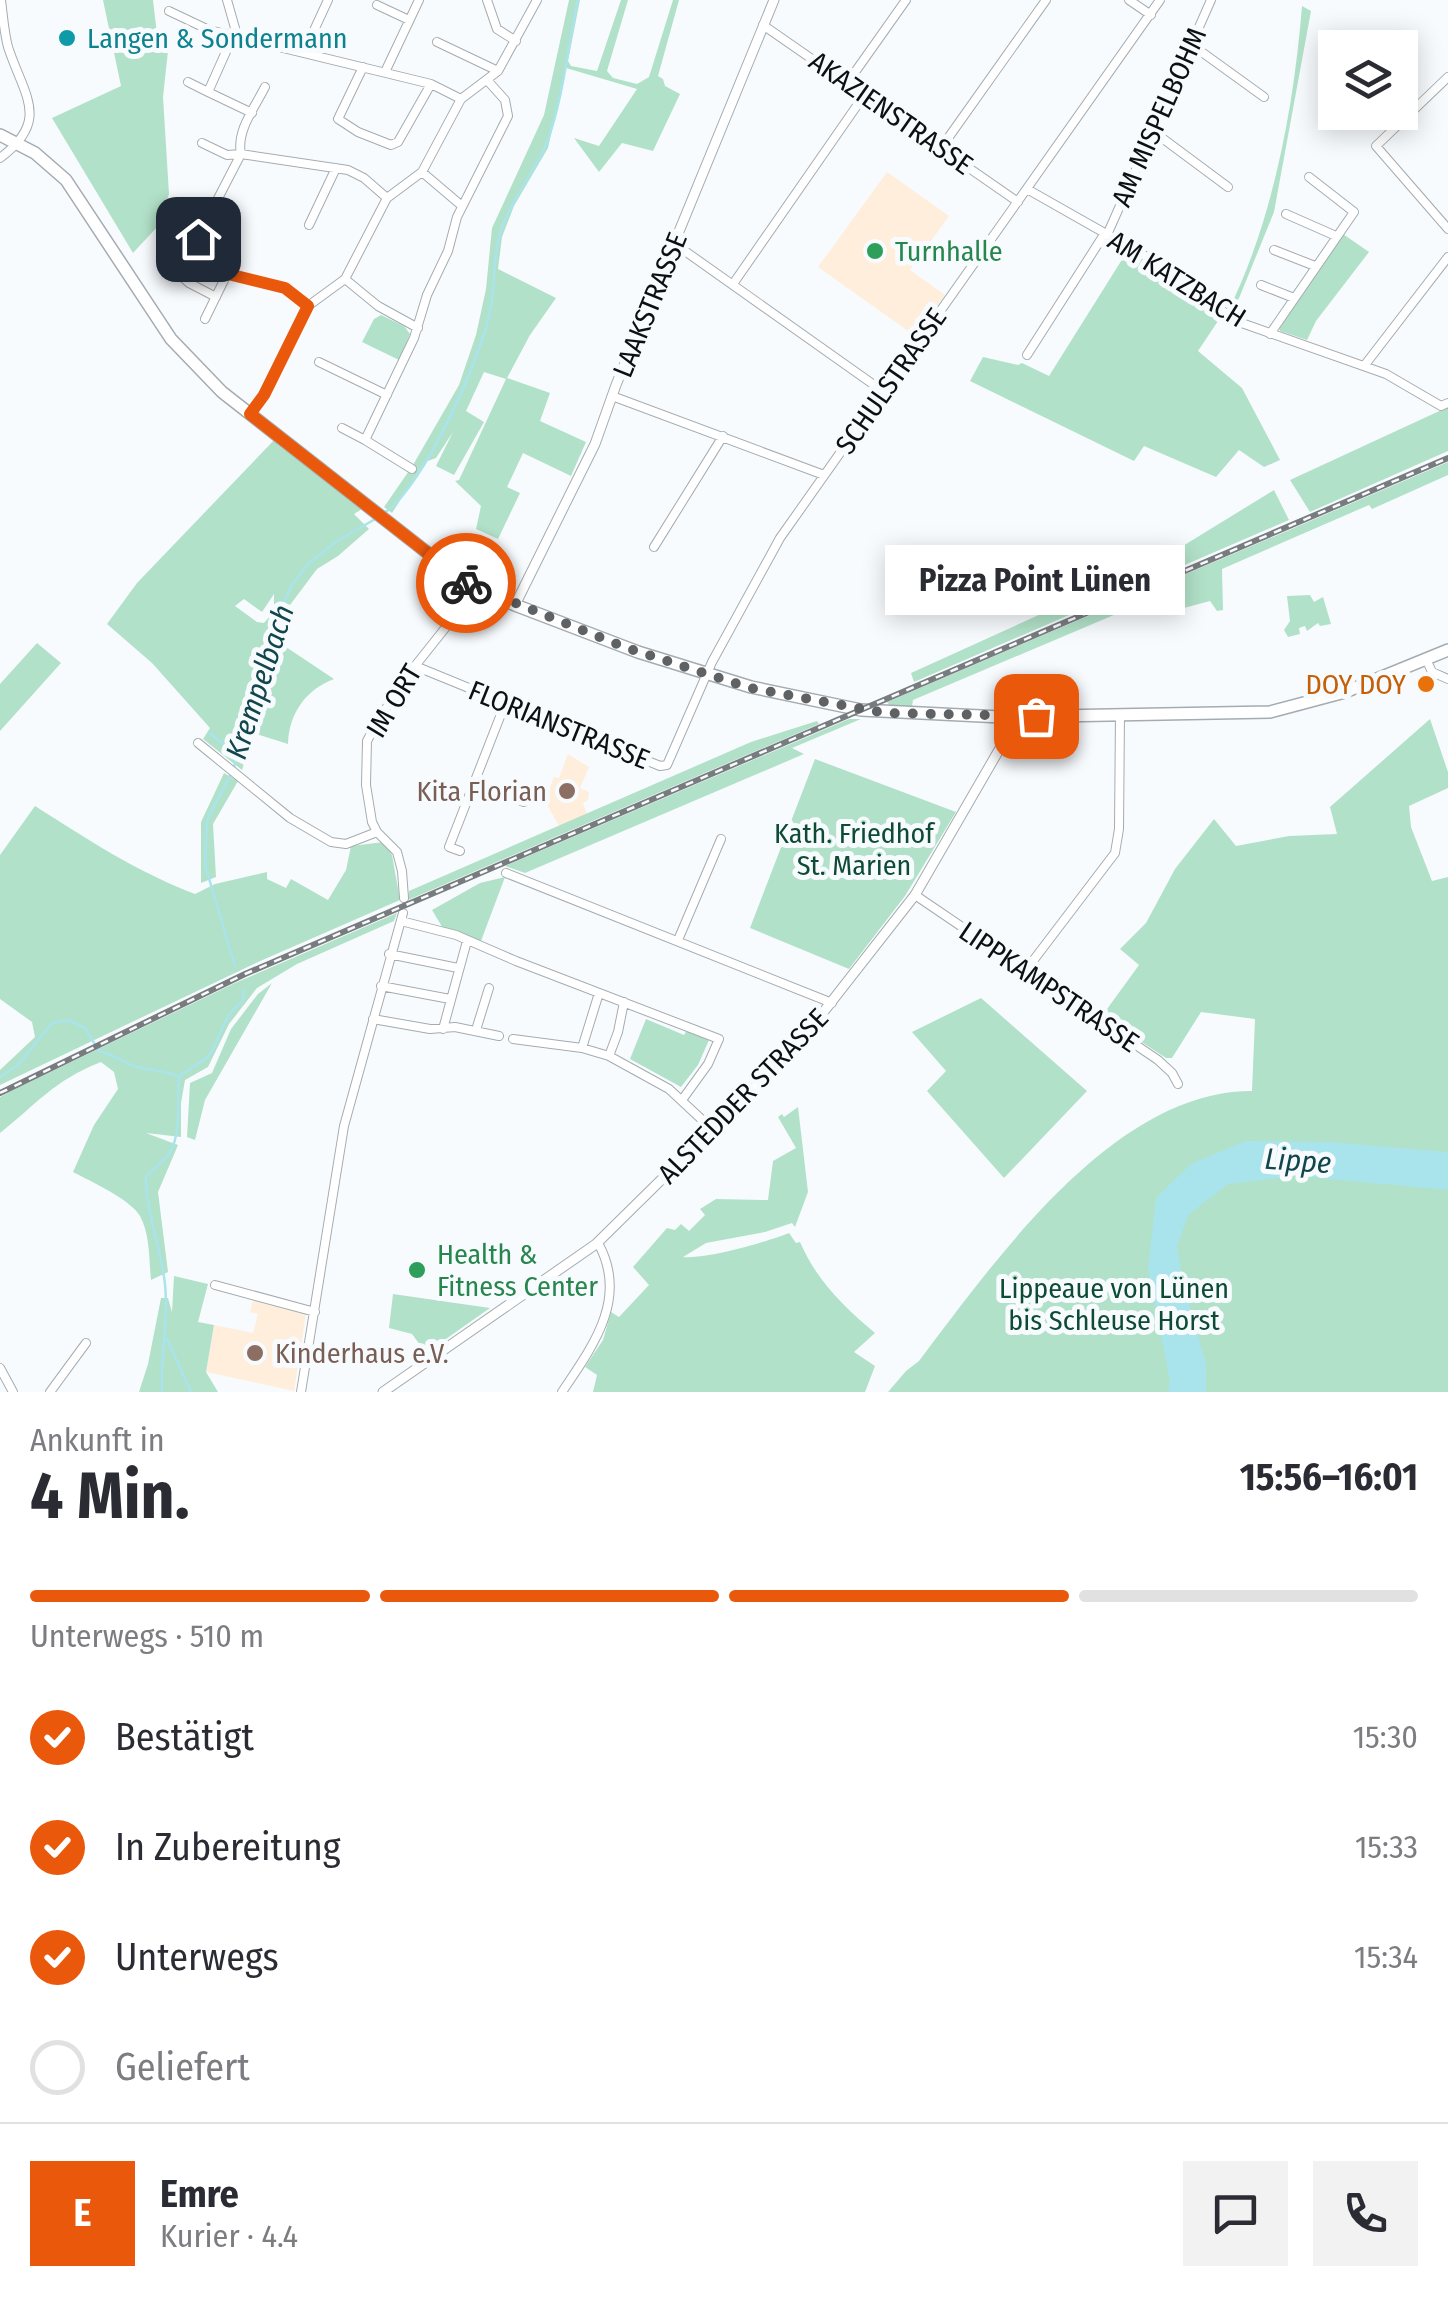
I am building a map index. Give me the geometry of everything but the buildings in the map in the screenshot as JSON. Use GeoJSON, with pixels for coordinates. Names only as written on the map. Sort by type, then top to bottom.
{"type":"FeatureCollection","features":[{"type":"Feature","properties":{"kind":"main road"},"geometry":{"type":"LineString","coordinates":[[0,135],[19,143],[66,180],[172,339],[198,370],[379,516],[477,588],[707,675],[872,712],[1006,717],[1270,712],[1345,692],[1448,650]]}},
{"type":"Feature","properties":{"kind":"street"},"geometry":{"type":"LineString","coordinates":[[0,158],[19,143],[30,126],[30,107],[8,46],[1,0]]}},
{"type":"Feature","properties":{"kind":"street"},"geometry":{"type":"LineString","coordinates":[[208,92],[234,36],[227,0]]}},
{"type":"Feature","properties":{"kind":"street"},"geometry":{"type":"LineString","coordinates":[[304,52],[328,0]]}},
{"type":"Feature","properties":{"kind":"street"},"geometry":{"type":"LineString","coordinates":[[385,72],[419,0]]}},
{"type":"Feature","properties":{"kind":"street"},"geometry":{"type":"LineString","coordinates":[[486,0],[497,29],[516,41]]}},
{"type":"Feature","properties":{"kind":"street"},"geometry":{"type":"LineString","coordinates":[[250,414],[264,395],[308,306],[346,278],[387,198],[422,172],[461,99],[498,71],[537,0]]}},
{"type":"Feature","properties":{"kind":"street","name":"LAAKSTRASSE"},"geometry":{"type":"LineString","coordinates":[[515,605],[597,440],[774,0]]}},
{"type":"Feature","properties":{"kind":"street"},"geometry":{"type":"LineString","coordinates":[[848,82],[906,0]]}},
{"type":"Feature","properties":{"kind":"street"},"geometry":{"type":"LineString","coordinates":[[941,148],[1046,0]]}},
{"type":"Feature","properties":{"kind":"street"},"geometry":{"type":"LineString","coordinates":[[1130,0],[1151,15]]}},
{"type":"Feature","properties":{"kind":"street","name":"SCHULSTRASSE"},"geometry":{"type":"LineString","coordinates":[[707,675],[765,561],[1160,0]]}},
{"type":"Feature","properties":{"kind":"street","name":"AM MISPELBOHM"},"geometry":{"type":"LineString","coordinates":[[1028,355],[1106,234],[1211,0]]}},
{"type":"Feature","properties":{"kind":"street"},"geometry":{"type":"LineString","coordinates":[[378,5],[409,20]]}},
{"type":"Feature","properties":{"kind":"street"},"geometry":{"type":"LineString","coordinates":[[168,11],[209,30],[430,84],[461,99]]}},
{"type":"Feature","properties":{"kind":"street","name":"AKAZIENSTRASSE"},"geometry":{"type":"LineString","coordinates":[[764,25],[1018,202]]}},
{"type":"Feature","properties":{"kind":"street"},"geometry":{"type":"LineString","coordinates":[[437,42],[498,71]]}},
{"type":"Feature","properties":{"kind":"street"},"geometry":{"type":"LineString","coordinates":[[1192,45],[1264,97]]}},
{"type":"Feature","properties":{"kind":"street"},"geometry":{"type":"LineString","coordinates":[[363,67],[339,122],[390,144],[398,142],[430,84]]}},
{"type":"Feature","properties":{"kind":"street"},"geometry":{"type":"LineString","coordinates":[[1448,77],[1376,146],[1448,230]]}},
{"type":"Feature","properties":{"kind":"street"},"geometry":{"type":"LineString","coordinates":[[364,440],[418,328],[462,206],[508,116],[505,100],[487,80]]}},
{"type":"Feature","properties":{"kind":"street"},"geometry":{"type":"LineString","coordinates":[[188,82],[252,113]]}},
{"type":"Feature","properties":{"kind":"street"},"geometry":{"type":"LineString","coordinates":[[265,87],[239,143],[241,154],[198,239],[199,247],[228,274],[285,288],[308,306]]}},
{"type":"Feature","properties":{"kind":"street"},"geometry":{"type":"LineString","coordinates":[[732,284],[866,94]]}},
{"type":"Feature","properties":{"kind":"street"},"geometry":{"type":"LineString","coordinates":[[1154,132],[1228,187]]}},
{"type":"Feature","properties":{"kind":"street"},"geometry":{"type":"LineString","coordinates":[[202,143],[227,155],[357,173],[387,198]]}},
{"type":"Feature","properties":{"kind":"street"},"geometry":{"type":"LineString","coordinates":[[310,224],[336,168]]}},
{"type":"Feature","properties":{"kind":"street"},"geometry":{"type":"LineString","coordinates":[[422,172],[462,206]]}},
{"type":"Feature","properties":{"kind":"street"},"geometry":{"type":"LineString","coordinates":[[1270,334],[1354,212],[1309,177]]}},
{"type":"Feature","properties":{"kind":"street","name":"AM KATZBACH"},"geometry":{"type":"LineString","coordinates":[[1027,189],[1177,276],[1228,316],[1386,374],[1445,404]]}},
{"type":"Feature","properties":{"kind":"street"},"geometry":{"type":"LineString","coordinates":[[1286,214],[1336,236]]}},
{"type":"Feature","properties":{"kind":"street"},"geometry":{"type":"LineString","coordinates":[[674,244],[884,392]]}},
{"type":"Feature","properties":{"kind":"street"},"geometry":{"type":"LineString","coordinates":[[1274,250],[1315,266]]}},
{"type":"Feature","properties":{"kind":"street"},"geometry":{"type":"LineString","coordinates":[[1364,366],[1448,257]]}},
{"type":"Feature","properties":{"kind":"street"},"geometry":{"type":"LineString","coordinates":[[170,265],[189,283],[216,298]]}},
{"type":"Feature","properties":{"kind":"street"},"geometry":{"type":"LineString","coordinates":[[206,319],[228,274]]}},
{"type":"Feature","properties":{"kind":"street"},"geometry":{"type":"LineString","coordinates":[[346,278],[378,306],[418,328]]}},
{"type":"Feature","properties":{"kind":"street"},"geometry":{"type":"LineString","coordinates":[[1261,285],[1294,298]]}},
{"type":"Feature","properties":{"kind":"street"},"geometry":{"type":"LineString","coordinates":[[319,362],[386,395]]}},
{"type":"Feature","properties":{"kind":"street"},"geometry":{"type":"LineString","coordinates":[[612,396],[824,475]]}},
{"type":"Feature","properties":{"kind":"street"},"geometry":{"type":"LineString","coordinates":[[342,428],[412,469]]}},
{"type":"Feature","properties":{"kind":"street"},"geometry":{"type":"LineString","coordinates":[[654,547],[723,436]]}},
{"type":"Feature","properties":{"kind":"street","name":"IM ORT"},"geometry":{"type":"LineString","coordinates":[[404,898],[397,852],[372,822],[366,785],[368,741],[415,666],[477,588]]}},
{"type":"Feature","properties":{"kind":"street"},"geometry":{"type":"LineString","coordinates":[[1426,659],[1432,672],[1448,679]]}},
{"type":"Feature","properties":{"kind":"street","name":"FLORIANSTRASSE"},"geometry":{"type":"LineString","coordinates":[[415,666],[664,766],[707,675]]}},
{"type":"Feature","properties":{"kind":"street"},"geometry":{"type":"LineString","coordinates":[[460,851],[449,847],[505,704]]}},
{"type":"Feature","properties":{"kind":"street"},"geometry":{"type":"LineString","coordinates":[[1026,970],[1115,852],[1119,830],[1120,715]]}},
{"type":"Feature","properties":{"kind":"street","name":"ALSTEDDER STRASSE"},"geometry":{"type":"LineString","coordinates":[[384,1392],[598,1242],[796,1047],[915,896],[1003,743],[1006,717]]}},
{"type":"Feature","properties":{"kind":"street"},"geometry":{"type":"LineString","coordinates":[[198,743],[290,818],[331,842],[346,844],[377,832]]}},
{"type":"Feature","properties":{"kind":"street"},"geometry":{"type":"LineString","coordinates":[[474,782],[524,802]]}},
{"type":"Feature","properties":{"kind":"street"},"geometry":{"type":"LineString","coordinates":[[678,940],[721,839]]}},
{"type":"Feature","properties":{"kind":"street"},"geometry":{"type":"LineString","coordinates":[[506,873],[832,1002]]}},
{"type":"Feature","properties":{"kind":"street","name":"LIPPKAMPSTRASSE"},"geometry":{"type":"LineString","coordinates":[[915,896],[1158,1060],[1178,1084]]}},
{"type":"Feature","properties":{"kind":"street"},"geometry":{"type":"LineString","coordinates":[[301,1392],[344,1126],[402,917],[720,1040],[682,1100]]}},
{"type":"Feature","properties":{"kind":"street"},"geometry":{"type":"LineString","coordinates":[[443,1029],[467,941]]}},
{"type":"Feature","properties":{"kind":"street"},"geometry":{"type":"LineString","coordinates":[[389,954],[458,968]]}},
{"type":"Feature","properties":{"kind":"street"},"geometry":{"type":"LineString","coordinates":[[381,986],[450,999]]}},
{"type":"Feature","properties":{"kind":"street"},"geometry":{"type":"LineString","coordinates":[[476,1030],[488,988]]}},
{"type":"Feature","properties":{"kind":"street"},"geometry":{"type":"LineString","coordinates":[[582,1048],[584,1031],[599,993]]}},
{"type":"Feature","properties":{"kind":"street"},"geometry":{"type":"LineString","coordinates":[[608,1056],[624,1002]]}},
{"type":"Feature","properties":{"kind":"street"},"geometry":{"type":"LineString","coordinates":[[373,1019],[443,1029],[455,1027],[499,1036]]}},
{"type":"Feature","properties":{"kind":"street"},"geometry":{"type":"LineString","coordinates":[[513,1039],[582,1048],[608,1056],[656,1080],[714,1130]]}},
{"type":"Feature","properties":{"kind":"street"},"geometry":{"type":"LineString","coordinates":[[562,1392],[595,1344],[607,1313],[610,1279],[598,1242]]}},
{"type":"Feature","properties":{"kind":"street"},"geometry":{"type":"LineString","coordinates":[[215,1284],[314,1312]]}},
{"type":"Feature","properties":{"kind":"street"},"geometry":{"type":"LineString","coordinates":[[50,1392],[86,1343]]}},
{"type":"Feature","properties":{"kind":"street"},"geometry":{"type":"LineString","coordinates":[[2,1374],[13,1392]]}},
{"type":"Feature","properties":{"kind":"shaded area"},"geometry":{"type":"Polygon","coordinates":[[[887,172],[949,216],[910,270],[945,295],[915,336],[818,267],[887,172]]]}},
{"type":"Feature","properties":{"kind":"shaded area","name":"Kita Florian"},"geometry":{"type":"Polygon","coordinates":[[[568,754],[589,767],[580,788],[589,792],[583,803],[587,814],[559,826],[545,801],[568,754]]]}},
{"type":"Feature","properties":{"kind":"shaded area","name":"Kinderhaus e.V."},"geometry":{"type":"Polygon","coordinates":[[[253,1300],[306,1314],[294,1391],[206,1372],[214,1325],[253,1333],[258,1314],[250,1312],[253,1300]]]}},
{"type":"Feature","properties":{"kind":"green space"},"geometry":{"type":"Polygon","coordinates":[[[103,0],[153,0],[158,43],[168,51],[163,97],[169,194],[159,225],[133,253],[52,118],[121,86],[103,0]]]}},
{"type":"Feature","properties":{"kind":"green space"},"geometry":{"type":"Polygon","coordinates":[[[569,0],[580,0],[568,61],[571,66],[597,71],[621,0],[628,0],[607,71],[613,78],[637,84],[649,77],[673,0],[679,0],[658,76],[665,86],[680,94],[653,151],[622,143],[599,172],[574,138],[599,146],[637,89],[566,68],[548,148],[514,206],[502,237],[498,269],[556,298],[507,378],[550,393],[540,421],[586,442],[571,476],[523,453],[507,487],[520,493],[498,539],[476,529],[481,506],[455,481],[459,480],[506,379],[484,372],[466,411],[484,422],[454,475],[436,466],[453,432],[436,458],[425,462],[392,513],[384,507],[459,385],[486,289],[492,228],[544,115],[569,0]]]}},
{"type":"Feature","properties":{"kind":"green space"},"geometry":{"type":"Polygon","coordinates":[[[1302,6],[1311,11],[1274,212],[1233,313],[1228,311],[1257,239],[1279,162],[1302,6]]]}},
{"type":"Feature","properties":{"kind":"green space"},"geometry":{"type":"Polygon","coordinates":[[[1343,234],[1369,252],[1316,321],[1307,340],[1280,331],[1279,326],[1343,234]]]}},
{"type":"Feature","properties":{"kind":"green space"},"geometry":{"type":"Polygon","coordinates":[[[1128,250],[1222,315],[1198,351],[1242,388],[1280,460],[1264,467],[1239,450],[1216,477],[1144,446],[1134,461],[970,381],[983,357],[1022,363],[1049,376],[1128,250]]]}},
{"type":"Feature","properties":{"kind":"green space"},"geometry":{"type":"Polygon","coordinates":[[[381,315],[404,326],[410,334],[399,360],[362,342],[374,319],[381,315]]]}},
{"type":"Feature","properties":{"kind":"green space"},"geometry":{"type":"Polygon","coordinates":[[[1448,407],[1448,451],[1310,512],[1290,480],[1448,407]]]}},
{"type":"Feature","properties":{"kind":"green space"},"geometry":{"type":"Polygon","coordinates":[[[278,436],[367,506],[354,514],[369,529],[317,569],[287,609],[274,604],[274,594],[262,612],[244,599],[235,606],[257,622],[264,623],[271,615],[282,619],[271,672],[280,643],[334,679],[300,704],[288,744],[253,733],[242,770],[203,739],[210,728],[152,663],[107,624],[137,583],[278,436]]]}},
{"type":"Feature","properties":{"kind":"green space"},"geometry":{"type":"Polygon","coordinates":[[[1448,462],[1448,475],[1222,569],[1223,610],[1217,611],[1210,601],[1165,613],[1154,592],[1126,604],[1128,609],[913,700],[912,706],[890,706],[887,702],[1448,462]]]}},
{"type":"Feature","properties":{"kind":"green space"},"geometry":{"type":"Polygon","coordinates":[[[1274,490],[1289,520],[914,682],[911,673],[1160,560],[1274,490]]]}},
{"type":"Feature","properties":{"kind":"green space"},"geometry":{"type":"Polygon","coordinates":[[[1310,595],[1314,602],[1323,597],[1331,624],[1318,623],[1307,631],[1305,626],[1299,628],[1300,634],[1288,637],[1284,630],[1290,621],[1287,596],[1310,595]]]}},
{"type":"Feature","properties":{"kind":"green space"},"geometry":{"type":"Polygon","coordinates":[[[37,643],[61,663],[0,731],[0,684],[37,643]]]}},
{"type":"Feature","properties":{"kind":"green space"},"geometry":{"type":"Polygon","coordinates":[[[849,719],[861,719],[792,748],[804,754],[525,873],[505,866],[849,719]]]}},
{"type":"Feature","properties":{"kind":"green space","name":"Lippeaue von Lünen bis Schleuse Horst"},"geometry":{"type":"Polygon","coordinates":[[[1430,719],[1448,772],[1448,788],[1409,806],[1411,827],[1432,881],[1448,877],[1448,1392],[888,1392],[919,1361],[1021,1232],[1062,1188],[1106,1150],[1152,1119],[1201,1098],[1252,1091],[1255,1019],[1201,1012],[1172,1058],[1166,1058],[1102,1016],[1139,965],[1120,949],[1146,923],[1175,869],[1214,819],[1236,846],[1289,836],[1337,834],[1330,807],[1430,719]]]}},
{"type":"Feature","properties":{"kind":"green space"},"geometry":{"type":"Polygon","coordinates":[[[817,721],[819,724],[408,900],[409,891],[751,742],[817,721]]]}},
{"type":"Feature","properties":{"kind":"green space","name":"Kath. Friedhof St. Marien"},"geometry":{"type":"Polygon","coordinates":[[[815,759],[956,812],[905,896],[849,969],[750,928],[815,759]]]}},
{"type":"Feature","properties":{"kind":"green space"},"geometry":{"type":"Polygon","coordinates":[[[224,773],[238,781],[213,824],[216,877],[201,883],[201,822],[224,773]]]}},
{"type":"Feature","properties":{"kind":"green space"},"geometry":{"type":"Polygon","coordinates":[[[35,806],[133,865],[195,894],[215,884],[267,872],[267,879],[286,888],[291,879],[328,900],[346,870],[351,846],[384,842],[392,855],[400,900],[258,962],[0,1085],[0,1070],[35,1037],[32,1022],[0,999],[0,855],[35,806]]]}},
{"type":"Feature","properties":{"kind":"green space"},"geometry":{"type":"Polygon","coordinates":[[[505,877],[481,941],[444,930],[432,910],[480,883],[505,877]]]}},
{"type":"Feature","properties":{"kind":"green space"},"geometry":{"type":"Polygon","coordinates":[[[397,913],[394,921],[297,964],[257,988],[229,1024],[208,1067],[185,1080],[181,1137],[146,1133],[178,1145],[158,1192],[168,1272],[151,1280],[146,1231],[135,1210],[73,1172],[94,1125],[118,1089],[114,1072],[101,1062],[84,1069],[58,1085],[0,1133],[0,1097],[235,983],[397,913]]]}},
{"type":"Feature","properties":{"kind":"green space"},"geometry":{"type":"Polygon","coordinates":[[[272,983],[205,1100],[195,1140],[187,1137],[190,1083],[212,1073],[231,1029],[258,994],[272,983]]]}},
{"type":"Feature","properties":{"kind":"green space"},"geometry":{"type":"Polygon","coordinates":[[[981,998],[1087,1091],[1004,1178],[927,1091],[946,1071],[912,1032],[981,998]]]}},
{"type":"Feature","properties":{"kind":"green space"},"geometry":{"type":"Polygon","coordinates":[[[646,1019],[684,1035],[687,1030],[709,1040],[698,1065],[681,1087],[630,1059],[646,1019]]]}},
{"type":"Feature","properties":{"kind":"green space"},"geometry":{"type":"Polygon","coordinates":[[[798,1107],[808,1192],[795,1227],[792,1223],[706,1243],[683,1257],[721,1253],[789,1233],[796,1243],[800,1242],[832,1292],[875,1333],[854,1352],[875,1366],[865,1392],[593,1392],[597,1375],[585,1367],[603,1340],[611,1312],[619,1317],[649,1285],[633,1267],[667,1228],[675,1230],[681,1224],[689,1231],[705,1215],[700,1209],[716,1199],[768,1200],[773,1161],[796,1148],[778,1117],[798,1107]]]}},
{"type":"Feature","properties":{"kind":"green space"},"geometry":{"type":"Polygon","coordinates":[[[174,1276],[208,1284],[198,1322],[214,1325],[206,1372],[218,1392],[139,1392],[161,1298],[168,1298],[172,1312],[174,1276]]]}},
{"type":"Feature","properties":{"kind":"green space"},"geometry":{"type":"Polygon","coordinates":[[[393,1294],[490,1308],[426,1353],[412,1334],[389,1328],[393,1294]]]}},
{"type":"Feature","properties":{"kind":"water","name":"Lippe"},"geometry":{"type":"Polygon","coordinates":[[[1246,1141],[1329,1142],[1448,1152],[1448,1190],[1296,1176],[1228,1184],[1188,1215],[1177,1247],[1206,1364],[1206,1392],[1168,1392],[1170,1381],[1148,1268],[1156,1198],[1191,1164],[1246,1141]]]}},
{"type":"Feature","properties":{"kind":"waterway","name":"Krempelbach"},"geometry":{"type":"LineString","coordinates":[[384,513],[400,499],[433,449],[477,355],[491,306],[501,230],[553,126],[578,0]]}},
{"type":"Feature","properties":{"kind":"waterway","name":"Krempelbach"},"geometry":{"type":"LineString","coordinates":[[234,767],[260,662],[291,586],[309,563],[377,518]]}},
{"type":"Feature","properties":{"kind":"waterway"},"geometry":{"type":"LineString","coordinates":[[210,733],[235,754]]}},
{"type":"Feature","properties":{"kind":"waterway","name":"Krempelbach"},"geometry":{"type":"LineString","coordinates":[[231,774],[207,820],[205,865],[235,966]]}},
{"type":"Feature","properties":{"kind":"waterway","name":"Krempelbach"},"geometry":{"type":"LineString","coordinates":[[179,1077],[212,1051],[227,1018],[243,1001],[244,990]]}},
{"type":"Feature","properties":{"kind":"waterway"},"geometry":{"type":"LineString","coordinates":[[0,1077],[18,1065],[52,1023],[68,1020],[85,1028],[99,1051],[137,1067],[179,1077],[174,1142],[164,1160],[146,1177],[165,1284],[162,1392]]}},
{"type":"Feature","properties":{"kind":"waterway"},"geometry":{"type":"LineString","coordinates":[[167,1339],[191,1392]]}},
{"type":"Feature","properties":{"kind":"railway"},"geometry":{"type":"LineString","coordinates":[[0,1093],[245,974],[1448,458]]}},
{"type":"Feature","properties":{"kind":"way so far"},"geometry":{"type":"LineString","coordinates":[[466,583],[624,647],[750,688],[885,713],[1036,716]]}},
{"type":"Feature","properties":{"kind":"place","name":"Langen & Sondermann"},"geometry":{"type":"Point","coordinates":[67,38]}},
{"type":"Feature","properties":{"kind":"place","name":"Turnhalle"},"geometry":{"type":"Point","coordinates":[875,251]}},
{"type":"Feature","properties":{"kind":"place","name":"DOY DOY"},"geometry":{"type":"Point","coordinates":[1426,684]}},
{"type":"Feature","properties":{"kind":"place","name":"Pizza Point Lünen"},"geometry":{"type":"Point","coordinates":[1036,716]}},
{"type":"Feature","properties":{"kind":"place","name":"Kita Florian"},"geometry":{"type":"Point","coordinates":[567,791]}},
{"type":"Feature","properties":{"kind":"place","name":"Health & Fitness Center"},"geometry":{"type":"Point","coordinates":[417,1270]}},
{"type":"Feature","properties":{"kind":"place","name":"Kinderhaus e.V."},"geometry":{"type":"Point","coordinates":[255,1353]}},
{"type":"Feature","properties":{"kind":"route"},"geometry":{"type":"LineString","coordinates":[[198,239],[199,247],[228,274],[291,290],[308,306],[264,395],[250,414],[466,583]]}}]}
